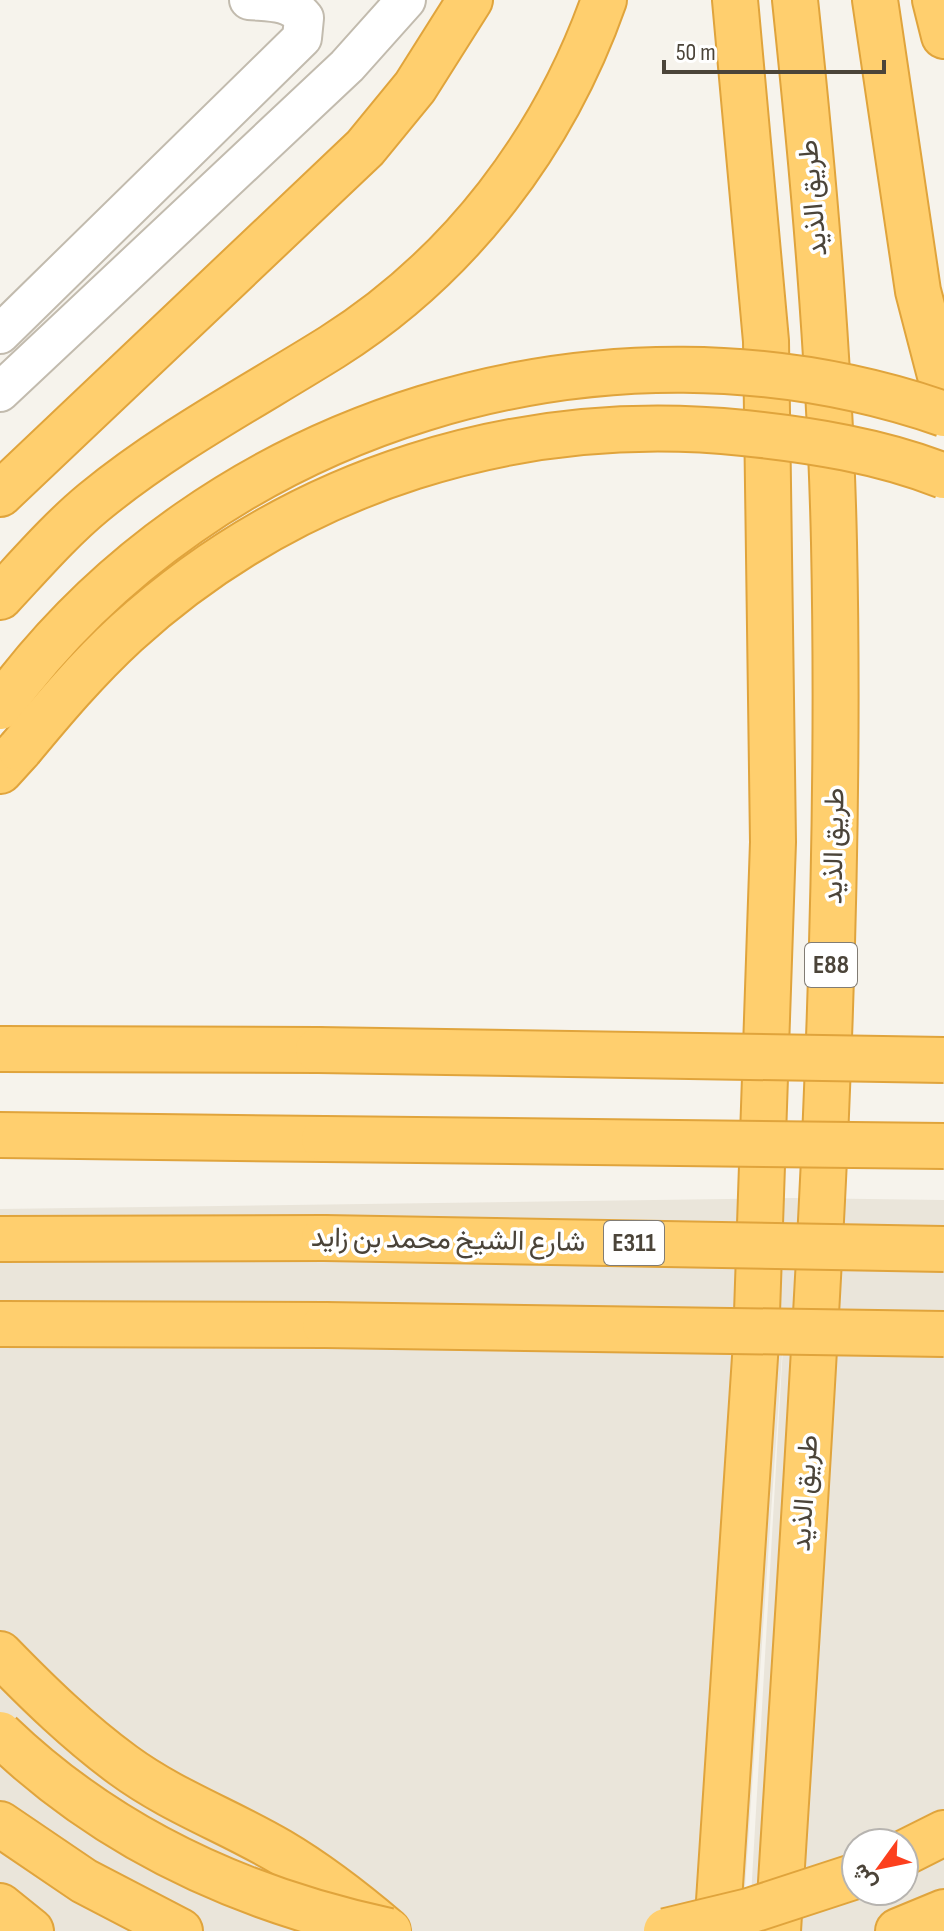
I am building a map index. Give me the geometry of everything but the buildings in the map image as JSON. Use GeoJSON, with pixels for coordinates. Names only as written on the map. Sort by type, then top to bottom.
{"type":"FeatureCollection","features":[{"type":"Feature","properties":{"kind":"highway"},"geometry":{"type":"LineString","coordinates":[[0,494],[365,148],[415,87],[470,0]]}},
{"type":"Feature","properties":{"kind":"highway"},"geometry":{"type":"LineString","coordinates":[[0,597],[93,503],[238,403],[334,346],[399,299],[458,244],[509,183],[553,115],[589,43],[604,0]]}},
{"type":"Feature","properties":{"kind":"highway","name":"طريق الذيد"},"geometry":{"type":"LineString","coordinates":[[717,1931],[756,1342],[773,842],[771,507],[766,341],[735,0]]}},
{"type":"Feature","properties":{"kind":"highway","name":"طريق الذيد"},"geometry":{"type":"LineString","coordinates":[[778,1931],[824,1190],[834,851],[834,540],[817,235],[795,0]]}},
{"type":"Feature","properties":{"kind":"highway"},"geometry":{"type":"LineString","coordinates":[[875,0],[918,291],[944,391]]}},
{"type":"Feature","properties":{"kind":"highway"},"geometry":{"type":"LineString","coordinates":[[935,0],[944,36]]}},
{"type":"Feature","properties":{"kind":"highway"},"geometry":{"type":"LineString","coordinates":[[0,707],[72,619],[170,534],[280,465],[399,415],[462,396],[556,377],[652,369],[748,372],[844,386],[944,414]]}},
{"type":"Feature","properties":{"kind":"highway"},"geometry":{"type":"LineString","coordinates":[[10,760],[72,686],[127,632],[213,566],[320,503],[390,473],[464,450],[576,431],[691,428],[804,439],[916,465],[944,476]]}},
{"type":"Feature","properties":{"kind":"highway"},"geometry":{"type":"LineString","coordinates":[[0,1049],[318,1050],[944,1060]]}},
{"type":"Feature","properties":{"kind":"highway"},"geometry":{"type":"LineString","coordinates":[[0,1135],[944,1146]]}},
{"type":"Feature","properties":{"kind":"highway","name":"شارع الشيخ محمد بن زايد"},"geometry":{"type":"LineString","coordinates":[[0,1239],[324,1238],[944,1249]]}},
{"type":"Feature","properties":{"kind":"highway"},"geometry":{"type":"LineString","coordinates":[[0,1324],[325,1325],[944,1334]]}},
{"type":"Feature","properties":{"kind":"highway"},"geometry":{"type":"LineString","coordinates":[[0,1654],[56,1711],[124,1766],[199,1812],[278,1850],[349,1897],[388,1931]]}},
{"type":"Feature","properties":{"kind":"highway"},"geometry":{"type":"LineString","coordinates":[[0,1734],[27,1760],[95,1812],[168,1856],[246,1891],[327,1918],[388,1931]]}},
{"type":"Feature","properties":{"kind":"highway"},"geometry":{"type":"LineString","coordinates":[[0,1824],[84,1881],[180,1931]]}},
{"type":"Feature","properties":{"kind":"highway"},"geometry":{"type":"LineString","coordinates":[[920,1845],[944,1833]]}},
{"type":"Feature","properties":{"kind":"highway"},"geometry":{"type":"LineString","coordinates":[[666,1931],[749,1911],[840,1881]]}},
{"type":"Feature","properties":{"kind":"highway"},"geometry":{"type":"LineString","coordinates":[[0,1906],[31,1931]]}},
{"type":"Feature","properties":{"kind":"highway"},"geometry":{"type":"LineString","coordinates":[[898,1931],[944,1912]]}},
{"type":"Feature","properties":{"kind":"street"},"geometry":{"type":"LineString","coordinates":[[0,334],[302,38],[304,18],[298,9],[289,4],[249,0]]}},
{"type":"Feature","properties":{"kind":"street"},"geometry":{"type":"LineString","coordinates":[[0,392],[347,66],[406,0]]}},
{"type":"Feature","properties":{"kind":"shaded area"},"geometry":{"type":"Polygon","coordinates":[[[793,1198],[944,1200],[944,1931],[749,1931],[785,1312],[742,1931],[0,1931],[0,1209],[793,1198]]]}}]}
